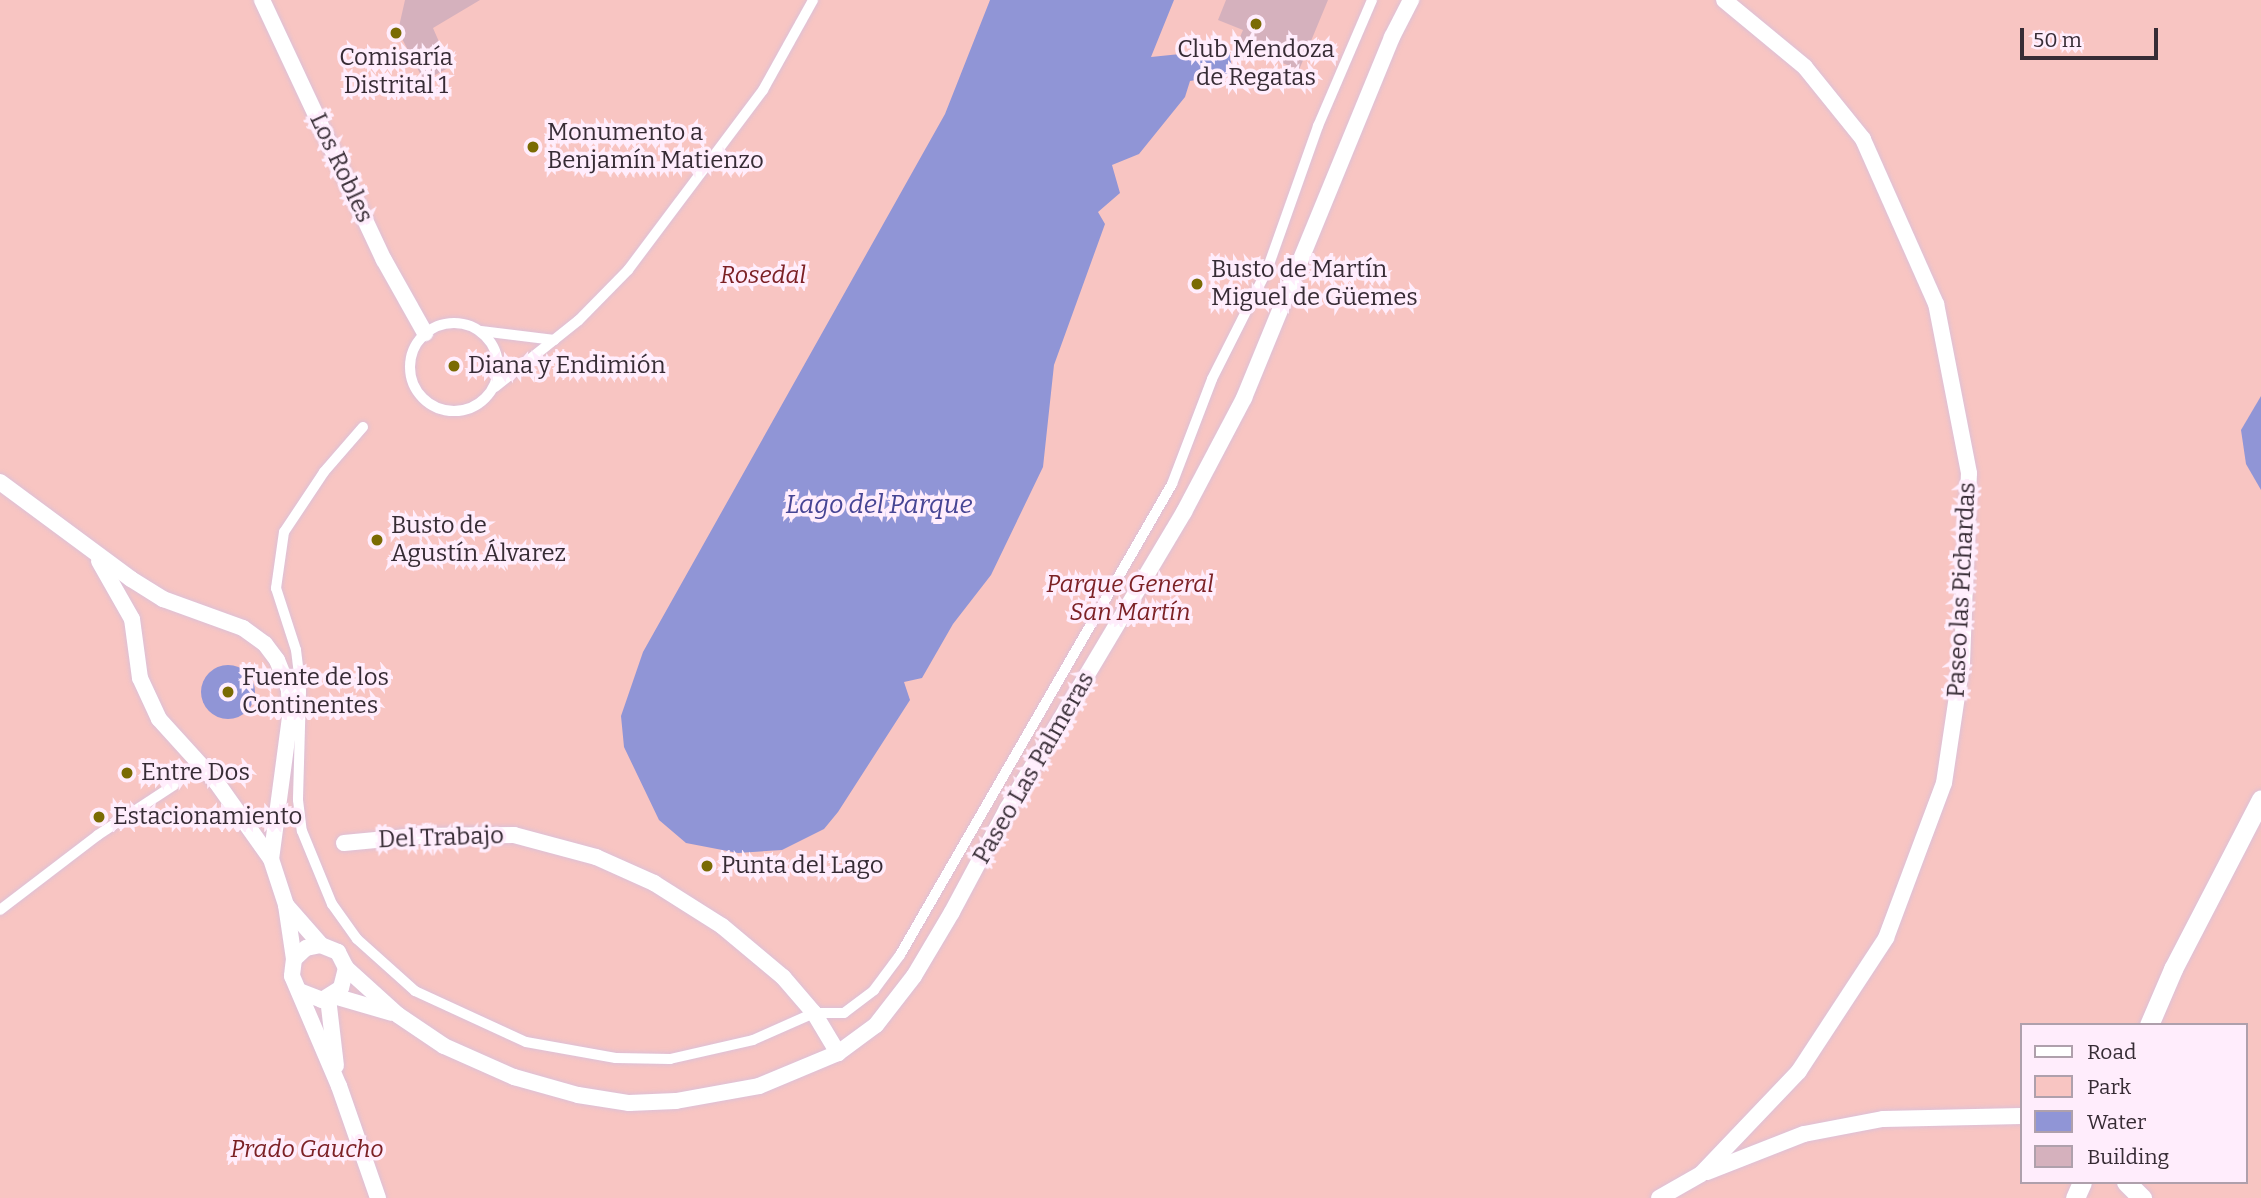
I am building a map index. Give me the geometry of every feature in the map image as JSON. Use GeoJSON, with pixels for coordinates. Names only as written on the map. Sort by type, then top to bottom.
{"type":"FeatureCollection","features":[{"type":"Feature","properties":{"kind":"street","name":"Los Robles"},"geometry":{"type":"LineString","coordinates":[[262,0],[384,260],[425,333]]}},
{"type":"Feature","properties":{"kind":"street"},"geometry":{"type":"LineString","coordinates":[[554,340],[481,331],[453,322],[425,333],[412,352],[410,371],[415,389],[427,403],[450,412],[476,406],[495,387],[554,340],[628,271],[763,90],[813,0]]}},
{"type":"Feature","properties":{"kind":"street"},"geometry":{"type":"LineString","coordinates":[[363,427],[324,472],[284,532],[276,588],[296,650],[301,691],[298,800],[302,831],[332,904],[357,939],[415,991],[526,1042],[616,1058],[670,1059],[753,1040],[814,1013],[844,1013],[874,990],[900,955],[1172,484],[1212,379],[1267,270],[1318,126],[1372,0]]}},
{"type":"Feature","properties":{"kind":"street","name":"Paseo Las Palmeras"},"geometry":{"type":"LineString","coordinates":[[398,1015],[444,1046],[514,1077],[578,1095],[629,1103],[676,1101],[759,1086],[838,1054],[876,1025],[914,976],[1007,809],[1184,512],[1244,398],[1392,37],[1411,0]]}},
{"type":"Feature","properties":{"kind":"street","name":"Paseo las Pichardas"},"geometry":{"type":"LineString","coordinates":[[1659,1198],[1701,1174],[1799,1070],[1885,938],[1944,783],[1962,663],[1969,473],[1936,304],[1863,139],[1805,67],[1724,0]]}},
{"type":"Feature","properties":{"kind":"street"},"geometry":{"type":"LineString","coordinates":[[481,331],[499,362],[495,387]]}},
{"type":"Feature","properties":{"kind":"street"},"geometry":{"type":"LineString","coordinates":[[0,482],[94,553],[163,599],[189,611],[243,628],[265,644],[289,691],[290,717],[271,859]]}},
{"type":"Feature","properties":{"kind":"street"},"geometry":{"type":"LineString","coordinates":[[94,553],[132,619],[140,678],[159,719],[217,783],[271,859],[286,905],[295,959],[292,976],[339,1086],[378,1198]]}},
{"type":"Feature","properties":{"kind":"street"},"geometry":{"type":"LineString","coordinates":[[0,910],[98,835],[174,785]]}},
{"type":"Feature","properties":{"kind":"street"},"geometry":{"type":"LineString","coordinates":[[2150,1023],[2173,969],[2261,799]]}},
{"type":"Feature","properties":{"kind":"street","name":"Del Trabajo"},"geometry":{"type":"LineString","coordinates":[[344,843],[418,836],[514,835],[596,857],[654,884],[722,926],[782,977],[814,1013],[838,1054]]}},
{"type":"Feature","properties":{"kind":"street"},"geometry":{"type":"LineString","coordinates":[[286,905],[321,945],[338,952],[346,968],[398,1015]]}},
{"type":"Feature","properties":{"kind":"street"},"geometry":{"type":"LineString","coordinates":[[295,959],[306,948],[321,945]]}},
{"type":"Feature","properties":{"kind":"street"},"geometry":{"type":"LineString","coordinates":[[331,997],[341,988],[346,968]]}},
{"type":"Feature","properties":{"kind":"street"},"geometry":{"type":"LineString","coordinates":[[299,991],[315,999],[331,997],[398,1015]]}},
{"type":"Feature","properties":{"kind":"street"},"geometry":{"type":"LineString","coordinates":[[331,997],[339,1086]]}},
{"type":"Feature","properties":{"kind":"street"},"geometry":{"type":"LineString","coordinates":[[1701,1174],[1804,1134],[1883,1119],[2020,1116]]}},
{"type":"Feature","properties":{"kind":"street"},"geometry":{"type":"LineString","coordinates":[[2128,1184],[2142,1198]]}},
{"type":"Feature","properties":{"kind":"green space","name":"Parque General San Martín"},"geometry":{"type":"Polygon","coordinates":[[[0,0],[2261,0],[2261,1198],[0,1198],[0,0]]]}},
{"type":"Feature","properties":{"kind":"water","name":"Lago del Parque"},"geometry":{"type":"Polygon","coordinates":[[[990,0],[1174,0],[1151,57],[1229,49],[1233,74],[1190,81],[1185,97],[1139,154],[1112,165],[1120,193],[1098,212],[1105,224],[1054,365],[1043,467],[991,575],[953,624],[922,678],[904,682],[910,700],[838,812],[824,829],[782,850],[738,853],[686,843],[659,820],[624,747],[621,716],[643,652],[945,114],[990,0]]]}},
{"type":"Feature","properties":{"kind":"water"},"geometry":{"type":"Polygon","coordinates":[[[2261,396],[2261,490],[2246,464],[2241,430],[2261,396]]]}},
{"type":"Feature","properties":{"kind":"water"},"geometry":{"type":"Polygon","coordinates":[[[228,665],[247,673],[255,692],[247,711],[228,719],[209,711],[201,692],[209,673],[228,665]]]}},
{"type":"Feature","properties":{"kind":"building"},"geometry":{"type":"Polygon","coordinates":[[[405,0],[480,0],[433,28],[450,67],[424,81],[398,31],[405,0]]]}},
{"type":"Feature","properties":{"kind":"building"},"geometry":{"type":"Polygon","coordinates":[[[1226,0],[1328,0],[1299,70],[1237,44],[1243,30],[1218,20],[1226,0]]]}},
{"type":"Feature","properties":{"kind":"place","name":"Club Mendoza de Regatas"},"geometry":{"type":"Point","coordinates":[1256,24]}},
{"type":"Feature","properties":{"kind":"place","name":"Comisaría Distrital 1"},"geometry":{"type":"Point","coordinates":[396,33]}},
{"type":"Feature","properties":{"kind":"place","name":"Monumento a Benjamín Matienzo"},"geometry":{"type":"Point","coordinates":[533,147]}},
{"type":"Feature","properties":{"kind":"place","name":"Busto de Martín Miguel de Güemes"},"geometry":{"type":"Point","coordinates":[1197,284]}},
{"type":"Feature","properties":{"kind":"place","name":"Diana y Endimión"},"geometry":{"type":"Point","coordinates":[454,366]}},
{"type":"Feature","properties":{"kind":"place","name":"Busto de Agustín Álvarez"},"geometry":{"type":"Point","coordinates":[377,540]}},
{"type":"Feature","properties":{"kind":"place","name":"Fuente de los Continentes"},"geometry":{"type":"Point","coordinates":[228,692]}},
{"type":"Feature","properties":{"kind":"place","name":"Entre Dos"},"geometry":{"type":"Point","coordinates":[127,773]}},
{"type":"Feature","properties":{"kind":"place","name":"Estacionamiento"},"geometry":{"type":"Point","coordinates":[99,817]}},
{"type":"Feature","properties":{"kind":"place","name":"Punta del Lago"},"geometry":{"type":"Point","coordinates":[707,866]}},
{"type":"Feature","properties":{"kind":"park label","name":"Rosedal"},"geometry":{"type":"Point","coordinates":[763,276]}},
{"type":"Feature","properties":{"kind":"park label","name":"Prado Gaucho"},"geometry":{"type":"Point","coordinates":[307,1150]}}]}
